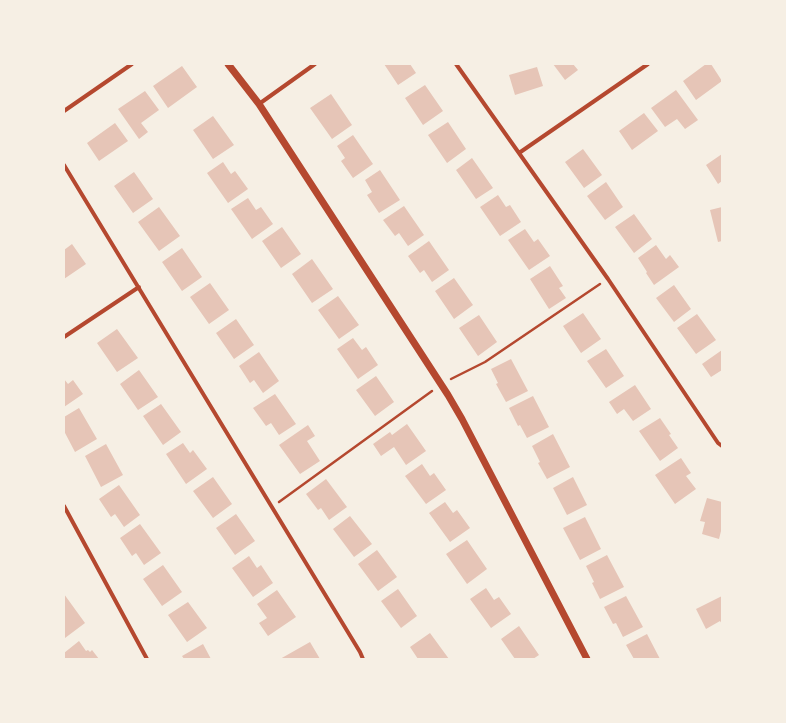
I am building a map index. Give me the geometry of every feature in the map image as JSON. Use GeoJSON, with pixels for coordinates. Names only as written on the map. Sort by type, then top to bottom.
{"type":"FeatureCollection","features":[{"type":"Feature","properties":{"kind":"street"},"geometry":{"type":"LineString","coordinates":[[64,111],[132,64]]}},
{"type":"Feature","properties":{"kind":"street"},"geometry":{"type":"LineString","coordinates":[[228,64],[259,104],[441,384],[462,419],[587,659]]}},
{"type":"Feature","properties":{"kind":"street"},"geometry":{"type":"LineString","coordinates":[[259,104],[315,64]]}},
{"type":"Feature","properties":{"kind":"street"},"geometry":{"type":"LineString","coordinates":[[456,64],[608,279],[718,443],[722,446]]}},
{"type":"Feature","properties":{"kind":"street"},"geometry":{"type":"LineString","coordinates":[[519,153],[648,64]]}},
{"type":"Feature","properties":{"kind":"street"},"geometry":{"type":"LineString","coordinates":[[64,165],[363,659]]}},
{"type":"Feature","properties":{"kind":"street"},"geometry":{"type":"LineString","coordinates":[[64,337],[139,287]]}},
{"type":"Feature","properties":{"kind":"street"},"geometry":{"type":"LineString","coordinates":[[64,506],[147,659]]}},
{"type":"Feature","properties":{"kind":"path"},"geometry":{"type":"LineString","coordinates":[[272,507],[441,384],[485,362],[608,279]]}},
{"type":"Feature","properties":{"kind":"building"},"geometry":{"type":"Polygon","coordinates":[[[384,64],[410,64],[416,73],[398,85],[384,64]]]}},
{"type":"Feature","properties":{"kind":"building"},"geometry":{"type":"Polygon","coordinates":[[[553,64],[573,64],[578,70],[565,80],[553,64]]]}},
{"type":"Feature","properties":{"kind":"building"},"geometry":{"type":"Polygon","coordinates":[[[706,64],[711,64],[722,81],[696,100],[683,81],[706,64]]]}},
{"type":"Feature","properties":{"kind":"building"},"geometry":{"type":"Polygon","coordinates":[[[182,66],[197,87],[168,108],[153,86],[182,66]]]}},
{"type":"Feature","properties":{"kind":"building"},"geometry":{"type":"Polygon","coordinates":[[[537,67],[543,86],[515,95],[509,75],[537,67]]]}},
{"type":"Feature","properties":{"kind":"building"},"geometry":{"type":"Polygon","coordinates":[[[425,85],[443,111],[423,125],[405,98],[425,85]]]}},
{"type":"Feature","properties":{"kind":"building"},"geometry":{"type":"Polygon","coordinates":[[[676,90],[698,120],[685,129],[677,119],[665,127],[651,108],[676,90]]]}},
{"type":"Feature","properties":{"kind":"building"},"geometry":{"type":"Polygon","coordinates":[[[145,91],[159,110],[141,123],[148,132],[139,139],[118,109],[145,91]]]}},
{"type":"Feature","properties":{"kind":"building"},"geometry":{"type":"Polygon","coordinates":[[[331,94],[352,125],[332,139],[310,108],[331,94]]]}},
{"type":"Feature","properties":{"kind":"building"},"geometry":{"type":"Polygon","coordinates":[[[644,113],[658,131],[632,150],[619,131],[644,113]]]}},
{"type":"Feature","properties":{"kind":"building"},"geometry":{"type":"Polygon","coordinates":[[[213,116],[234,145],[213,159],[193,130],[213,116]]]}},
{"type":"Feature","properties":{"kind":"building"},"geometry":{"type":"Polygon","coordinates":[[[448,122],[466,149],[447,163],[428,135],[448,122]]]}},
{"type":"Feature","properties":{"kind":"building"},"geometry":{"type":"Polygon","coordinates":[[[115,123],[128,141],[99,161],[87,143],[115,123]]]}},
{"type":"Feature","properties":{"kind":"building"},"geometry":{"type":"Polygon","coordinates":[[[353,135],[373,164],[353,178],[341,161],[345,158],[337,146],[353,135]]]}},
{"type":"Feature","properties":{"kind":"building"},"geometry":{"type":"Polygon","coordinates":[[[583,149],[602,175],[584,188],[565,162],[583,149]]]}},
{"type":"Feature","properties":{"kind":"building"},"geometry":{"type":"Polygon","coordinates":[[[722,154],[722,181],[718,184],[706,165],[722,154]]]}},
{"type":"Feature","properties":{"kind":"building"},"geometry":{"type":"Polygon","coordinates":[[[472,158],[493,188],[476,199],[456,170],[472,158]]]}},
{"type":"Feature","properties":{"kind":"building"},"geometry":{"type":"Polygon","coordinates":[[[223,162],[231,174],[235,171],[248,189],[228,203],[207,173],[223,162]]]}},
{"type":"Feature","properties":{"kind":"building"},"geometry":{"type":"Polygon","coordinates":[[[380,170],[400,200],[379,213],[367,195],[372,192],[365,180],[380,170]]]}},
{"type":"Feature","properties":{"kind":"building"},"geometry":{"type":"Polygon","coordinates":[[[134,172],[153,199],[133,213],[114,186],[134,172]]]}},
{"type":"Feature","properties":{"kind":"building"},"geometry":{"type":"Polygon","coordinates":[[[606,182],[623,207],[605,220],[587,196],[606,182]]]}},
{"type":"Feature","properties":{"kind":"building"},"geometry":{"type":"Polygon","coordinates":[[[498,195],[506,207],[510,205],[521,222],[500,236],[480,207],[498,195]]]}},
{"type":"Feature","properties":{"kind":"building"},"geometry":{"type":"Polygon","coordinates":[[[248,198],[256,210],[261,207],[273,224],[252,239],[231,209],[248,198]]]}},
{"type":"Feature","properties":{"kind":"building"},"geometry":{"type":"Polygon","coordinates":[[[404,206],[424,235],[408,246],[399,233],[395,236],[383,220],[404,206]]]}},
{"type":"Feature","properties":{"kind":"building"},"geometry":{"type":"Polygon","coordinates":[[[159,207],[180,236],[159,251],[138,222],[159,207]]]}},
{"type":"Feature","properties":{"kind":"building"},"geometry":{"type":"Polygon","coordinates":[[[722,207],[722,241],[718,242],[710,210],[722,207]]]}},
{"type":"Feature","properties":{"kind":"building"},"geometry":{"type":"Polygon","coordinates":[[[634,214],[652,239],[634,253],[615,227],[634,214]]]}},
{"type":"Feature","properties":{"kind":"building"},"geometry":{"type":"Polygon","coordinates":[[[282,227],[301,254],[281,268],[262,241],[282,227]]]}},
{"type":"Feature","properties":{"kind":"building"},"geometry":{"type":"Polygon","coordinates":[[[525,229],[534,242],[538,239],[550,256],[529,270],[508,240],[525,229]]]}},
{"type":"Feature","properties":{"kind":"building"},"geometry":{"type":"Polygon","coordinates":[[[429,241],[449,270],[432,282],[424,270],[420,273],[408,256],[429,241]]]}},
{"type":"Feature","properties":{"kind":"building"},"geometry":{"type":"Polygon","coordinates":[[[72,244],[86,264],[64,279],[64,250],[72,244]]]}},
{"type":"Feature","properties":{"kind":"building"},"geometry":{"type":"Polygon","coordinates":[[[656,245],[666,259],[670,255],[679,267],[654,285],[638,258],[656,245]]]}},
{"type":"Feature","properties":{"kind":"building"},"geometry":{"type":"Polygon","coordinates":[[[182,248],[202,277],[182,291],[162,262],[182,248]]]}},
{"type":"Feature","properties":{"kind":"building"},"geometry":{"type":"Polygon","coordinates":[[[312,259],[333,289],[312,303],[292,274],[312,259]]]}},
{"type":"Feature","properties":{"kind":"building"},"geometry":{"type":"Polygon","coordinates":[[[550,266],[563,286],[559,288],[566,298],[549,309],[530,279],[550,266]]]}},
{"type":"Feature","properties":{"kind":"building"},"geometry":{"type":"Polygon","coordinates":[[[454,278],[473,305],[454,319],[435,291],[454,278]]]}},
{"type":"Feature","properties":{"kind":"building"},"geometry":{"type":"Polygon","coordinates":[[[210,283],[229,310],[209,324],[190,297],[210,283]]]}},
{"type":"Feature","properties":{"kind":"building"},"geometry":{"type":"Polygon","coordinates":[[[674,285],[691,309],[674,322],[656,298],[674,285]]]}},
{"type":"Feature","properties":{"kind":"building"},"geometry":{"type":"Polygon","coordinates":[[[338,296],[359,325],[339,339],[318,310],[338,296]]]}},
{"type":"Feature","properties":{"kind":"building"},"geometry":{"type":"Polygon","coordinates":[[[583,313],[601,339],[581,353],[563,326],[583,313]]]}},
{"type":"Feature","properties":{"kind":"building"},"geometry":{"type":"Polygon","coordinates":[[[697,314],[716,340],[696,354],[677,328],[697,314]]]}},
{"type":"Feature","properties":{"kind":"building"},"geometry":{"type":"Polygon","coordinates":[[[479,315],[497,342],[478,356],[459,328],[479,315]]]}},
{"type":"Feature","properties":{"kind":"building"},"geometry":{"type":"Polygon","coordinates":[[[236,319],[254,345],[234,359],[216,333],[236,319]]]}},
{"type":"Feature","properties":{"kind":"building"},"geometry":{"type":"Polygon","coordinates":[[[117,329],[138,358],[117,372],[97,343],[117,329]]]}},
{"type":"Feature","properties":{"kind":"building"},"geometry":{"type":"Polygon","coordinates":[[[353,338],[362,350],[366,347],[378,365],[358,379],[337,349],[353,338]]]}},
{"type":"Feature","properties":{"kind":"building"},"geometry":{"type":"Polygon","coordinates":[[[606,349],[624,376],[606,388],[587,361],[606,349]]]}},
{"type":"Feature","properties":{"kind":"building"},"geometry":{"type":"Polygon","coordinates":[[[722,350],[722,370],[711,377],[702,364],[722,350]]]}},
{"type":"Feature","properties":{"kind":"building"},"geometry":{"type":"Polygon","coordinates":[[[259,352],[279,381],[263,393],[254,380],[250,383],[239,366],[259,352]]]}},
{"type":"Feature","properties":{"kind":"building"},"geometry":{"type":"Polygon","coordinates":[[[511,359],[528,391],[506,402],[496,384],[498,383],[491,369],[511,359]]]}},
{"type":"Feature","properties":{"kind":"building"},"geometry":{"type":"Polygon","coordinates":[[[139,370],[158,397],[138,410],[120,384],[139,370]]]}},
{"type":"Feature","properties":{"kind":"building"},"geometry":{"type":"Polygon","coordinates":[[[376,376],[394,402],[375,416],[356,390],[376,376]]]}},
{"type":"Feature","properties":{"kind":"building"},"geometry":{"type":"Polygon","coordinates":[[[64,379],[68,384],[73,380],[83,394],[64,407],[64,379]]]}},
{"type":"Feature","properties":{"kind":"building"},"geometry":{"type":"Polygon","coordinates":[[[635,385],[651,409],[633,421],[624,409],[617,414],[609,402],[635,385]]]}},
{"type":"Feature","properties":{"kind":"building"},"geometry":{"type":"Polygon","coordinates":[[[275,394],[296,424],[279,435],[271,423],[266,426],[253,408],[275,394]]]}},
{"type":"Feature","properties":{"kind":"building"},"geometry":{"type":"Polygon","coordinates":[[[533,396],[549,427],[527,438],[520,425],[518,426],[509,408],[533,396]]]}},
{"type":"Feature","properties":{"kind":"building"},"geometry":{"type":"Polygon","coordinates":[[[161,404],[181,432],[163,445],[143,416],[161,404]]]}},
{"type":"Feature","properties":{"kind":"building"},"geometry":{"type":"Polygon","coordinates":[[[79,408],[97,439],[75,452],[64,431],[64,417],[79,408]]]}},
{"type":"Feature","properties":{"kind":"building"},"geometry":{"type":"Polygon","coordinates":[[[660,418],[671,434],[669,435],[678,448],[660,461],[639,431],[660,418]]]}},
{"type":"Feature","properties":{"kind":"building"},"geometry":{"type":"Polygon","coordinates":[[[407,424],[426,451],[406,465],[394,447],[381,456],[373,444],[390,432],[392,435],[407,424]]]}},
{"type":"Feature","properties":{"kind":"building"},"geometry":{"type":"Polygon","coordinates":[[[308,425],[315,436],[307,441],[320,461],[300,474],[279,445],[308,425]]]}},
{"type":"Feature","properties":{"kind":"building"},"geometry":{"type":"Polygon","coordinates":[[[553,434],[570,467],[547,479],[538,463],[540,462],[532,446],[553,434]]]}},
{"type":"Feature","properties":{"kind":"building"},"geometry":{"type":"Polygon","coordinates":[[[183,443],[190,453],[193,450],[207,469],[186,484],[166,454],[183,443]]]}},
{"type":"Feature","properties":{"kind":"building"},"geometry":{"type":"Polygon","coordinates":[[[106,444],[123,475],[101,487],[85,456],[106,444]]]}},
{"type":"Feature","properties":{"kind":"building"},"geometry":{"type":"Polygon","coordinates":[[[681,458],[691,473],[686,476],[696,489],[675,504],[655,475],[681,458]]]}},
{"type":"Feature","properties":{"kind":"building"},"geometry":{"type":"Polygon","coordinates":[[[422,464],[430,476],[434,473],[446,490],[426,504],[405,476],[422,464]]]}},
{"type":"Feature","properties":{"kind":"building"},"geometry":{"type":"Polygon","coordinates":[[[213,477],[232,504],[213,518],[193,491],[213,477]]]}},
{"type":"Feature","properties":{"kind":"building"},"geometry":{"type":"Polygon","coordinates":[[[573,477],[587,505],[567,515],[553,488],[573,477]]]}},
{"type":"Feature","properties":{"kind":"building"},"geometry":{"type":"Polygon","coordinates":[[[326,479],[347,507],[329,520],[321,508],[318,510],[306,494],[326,479]]]}},
{"type":"Feature","properties":{"kind":"building"},"geometry":{"type":"Polygon","coordinates":[[[119,485],[140,515],[124,527],[115,514],[111,517],[99,499],[119,485]]]}},
{"type":"Feature","properties":{"kind":"building"},"geometry":{"type":"Polygon","coordinates":[[[707,498],[722,502],[722,527],[719,539],[702,534],[705,522],[700,521],[707,498]]]}},
{"type":"Feature","properties":{"kind":"building"},"geometry":{"type":"Polygon","coordinates":[[[445,502],[453,513],[457,510],[470,528],[450,542],[429,513],[445,502]]]}},
{"type":"Feature","properties":{"kind":"building"},"geometry":{"type":"Polygon","coordinates":[[[236,514],[255,541],[235,555],[216,528],[236,514]]]}},
{"type":"Feature","properties":{"kind":"building"},"geometry":{"type":"Polygon","coordinates":[[[350,516],[372,544],[354,557],[333,529],[350,516]]]}},
{"type":"Feature","properties":{"kind":"building"},"geometry":{"type":"Polygon","coordinates":[[[585,517],[601,549],[580,560],[563,528],[585,517]]]}},
{"type":"Feature","properties":{"kind":"building"},"geometry":{"type":"Polygon","coordinates":[[[140,524],[161,553],[144,565],[136,553],[132,556],[120,538],[140,524]]]}},
{"type":"Feature","properties":{"kind":"building"},"geometry":{"type":"Polygon","coordinates":[[[467,540],[487,569],[467,584],[446,554],[467,540]]]}},
{"type":"Feature","properties":{"kind":"building"},"geometry":{"type":"Polygon","coordinates":[[[377,550],[397,577],[378,591],[358,564],[377,550]]]}},
{"type":"Feature","properties":{"kind":"building"},"geometry":{"type":"Polygon","coordinates":[[[607,555],[624,587],[600,599],[586,566],[607,555]]]}},
{"type":"Feature","properties":{"kind":"building"},"geometry":{"type":"Polygon","coordinates":[[[249,556],[257,568],[261,565],[273,583],[253,597],[232,568],[249,556]]]}},
{"type":"Feature","properties":{"kind":"building"},"geometry":{"type":"Polygon","coordinates":[[[163,565],[182,592],[162,606],[143,579],[163,565]]]}},
{"type":"Feature","properties":{"kind":"building"},"geometry":{"type":"Polygon","coordinates":[[[486,588],[494,600],[499,597],[511,614],[491,628],[470,599],[486,588]]]}},
{"type":"Feature","properties":{"kind":"building"},"geometry":{"type":"Polygon","coordinates":[[[398,589],[417,616],[401,628],[381,601],[398,589]]]}},
{"type":"Feature","properties":{"kind":"building"},"geometry":{"type":"Polygon","coordinates":[[[277,590],[296,617],[268,636],[259,623],[267,618],[257,604],[277,590]]]}},
{"type":"Feature","properties":{"kind":"building"},"geometry":{"type":"Polygon","coordinates":[[[64,594],[85,623],[65,638],[64,638],[64,594]]]}},
{"type":"Feature","properties":{"kind":"building"},"geometry":{"type":"Polygon","coordinates":[[[626,596],[643,627],[623,637],[616,623],[613,624],[604,607],[626,596]]]}},
{"type":"Feature","properties":{"kind":"building"},"geometry":{"type":"Polygon","coordinates":[[[722,596],[722,624],[720,621],[706,629],[696,609],[722,596]]]}},
{"type":"Feature","properties":{"kind":"building"},"geometry":{"type":"Polygon","coordinates":[[[188,602],[207,628],[187,642],[168,615],[188,602]]]}},
{"type":"Feature","properties":{"kind":"building"},"geometry":{"type":"Polygon","coordinates":[[[519,626],[539,655],[533,659],[515,659],[501,639],[519,626]]]}},
{"type":"Feature","properties":{"kind":"building"},"geometry":{"type":"Polygon","coordinates":[[[430,633],[449,659],[418,659],[410,647],[430,633]]]}},
{"type":"Feature","properties":{"kind":"building"},"geometry":{"type":"Polygon","coordinates":[[[647,634],[660,659],[634,659],[626,645],[647,634]]]}},
{"type":"Feature","properties":{"kind":"building"},"geometry":{"type":"Polygon","coordinates":[[[79,641],[86,651],[88,650],[90,652],[92,650],[99,659],[66,659],[64,657],[64,653],[79,641]]]}},
{"type":"Feature","properties":{"kind":"building"},"geometry":{"type":"Polygon","coordinates":[[[310,642],[320,659],[280,659],[310,642]]]}},
{"type":"Feature","properties":{"kind":"building"},"geometry":{"type":"Polygon","coordinates":[[[203,644],[211,659],[184,659],[182,656],[203,644]]]}}]}
